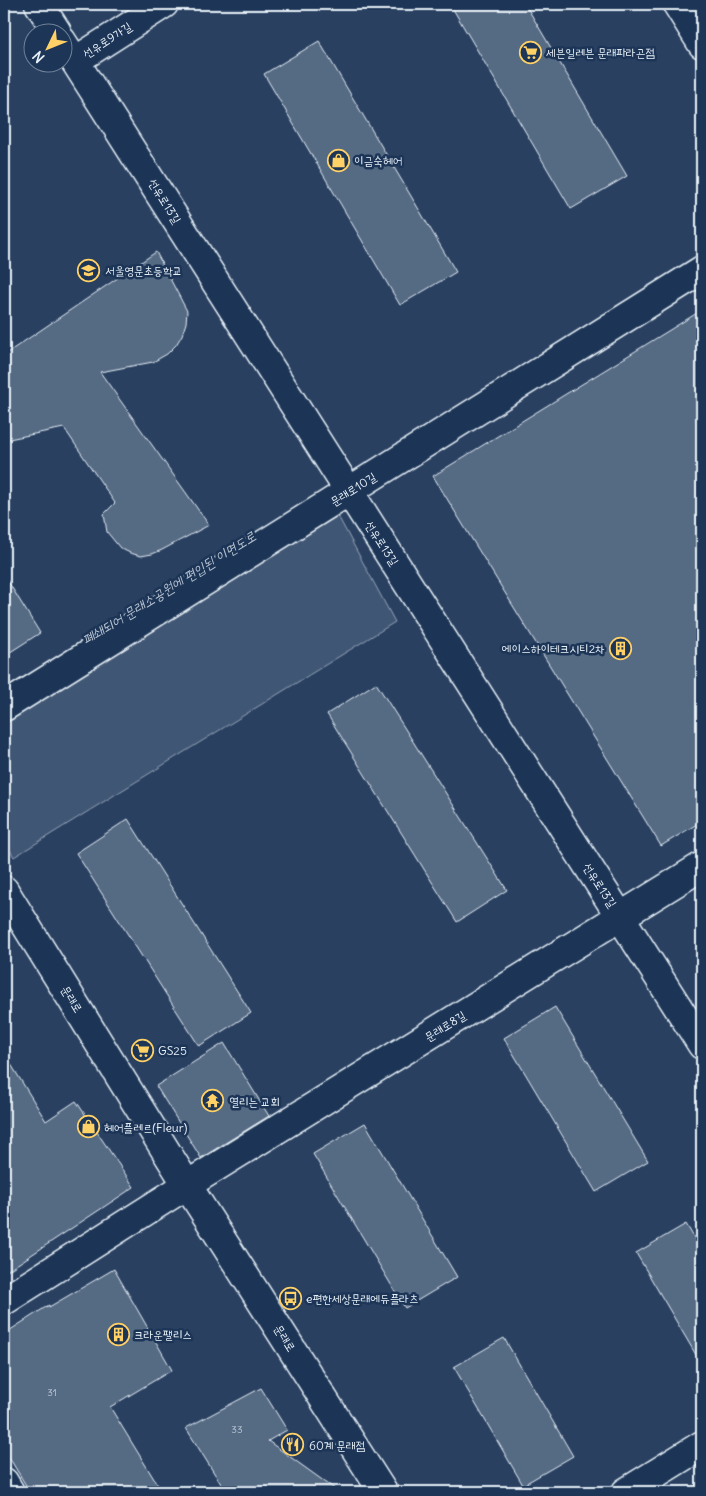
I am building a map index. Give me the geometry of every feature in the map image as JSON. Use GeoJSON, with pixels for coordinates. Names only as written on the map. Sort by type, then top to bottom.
{"type":"FeatureCollection","features":[{"type":"Feature","properties":{"kind":"street"},"geometry":{"type":"LineString","coordinates":[[39,4],[51,22]]}},
{"type":"Feature","properties":{"kind":"street","name":"선유로9가길"},"geometry":{"type":"LineString","coordinates":[[72,50],[164,4]]}},
{"type":"Feature","properties":{"kind":"street"},"geometry":{"type":"LineString","coordinates":[[677,4],[702,44]]}},
{"type":"Feature","properties":{"kind":"street","name":"선유로13길"},"geometry":{"type":"LineString","coordinates":[[72,56],[702,1045]]}},
{"type":"Feature","properties":{"kind":"street","name":"문래로10길"},"geometry":{"type":"LineString","coordinates":[[4,707],[702,270]]}},
{"type":"Feature","properties":{"kind":"street","name":"문래로8길"},"geometry":{"type":"LineString","coordinates":[[187,1185],[702,866]]}},
{"type":"Feature","properties":{"kind":"street","name":"문래로"},"geometry":{"type":"LineString","coordinates":[[4,890],[187,1185],[382,1492]]}},
{"type":"Feature","properties":{"kind":"street"},"geometry":{"type":"LineString","coordinates":[[4,1301],[187,1185]]}},
{"type":"Feature","properties":{"kind":"street"},"geometry":{"type":"LineString","coordinates":[[626,1492],[702,1445]]}},
{"type":"Feature","properties":{"kind":"street"},"geometry":{"type":"LineString","coordinates":[[4,1482],[10,1492]]}},
{"type":"Feature","properties":{"kind":"shaded area"},"geometry":{"type":"Polygon","coordinates":[[[338,516],[395,622],[14,857],[4,840],[4,723],[338,516]]]}},
{"type":"Feature","properties":{"kind":"building"},"geometry":{"type":"Polygon","coordinates":[[[450,4],[525,4],[627,176],[571,209],[450,4]]]}},
{"type":"Feature","properties":{"kind":"building"},"geometry":{"type":"Polygon","coordinates":[[[319,41],[456,272],[400,305],[264,74],[319,41]]]}},
{"type":"Feature","properties":{"kind":"building"},"geometry":{"type":"Polygon","coordinates":[[[156,252],[187,311],[182,335],[167,354],[153,362],[100,372],[209,525],[162,550],[141,556],[120,548],[107,532],[104,514],[115,503],[64,428],[4,440],[4,355],[156,252]]]}},
{"type":"Feature","properties":{"kind":"building","name":"에이스하이테크시티2차"},"geometry":{"type":"Polygon","coordinates":[[[702,310],[702,821],[661,846],[433,476],[702,310]]]}},
{"type":"Feature","properties":{"kind":"building"},"geometry":{"type":"Polygon","coordinates":[[[4,575],[40,633],[4,656],[4,575]]]}},
{"type":"Feature","properties":{"kind":"building"},"geometry":{"type":"Polygon","coordinates":[[[376,683],[507,890],[457,922],[327,714],[376,683]]]}},
{"type":"Feature","properties":{"kind":"building"},"geometry":{"type":"Polygon","coordinates":[[[128,819],[251,1013],[199,1046],[76,853],[128,819]]]}},
{"type":"Feature","properties":{"kind":"building"},"geometry":{"type":"Polygon","coordinates":[[[555,1007],[648,1161],[596,1192],[504,1038],[555,1007]]]}},
{"type":"Feature","properties":{"kind":"building","name":"열리는 교회"},"geometry":{"type":"Polygon","coordinates":[[[224,1043],[269,1116],[201,1158],[156,1086],[224,1043]]]}},
{"type":"Feature","properties":{"kind":"building"},"geometry":{"type":"Polygon","coordinates":[[[4,1053],[46,1121],[76,1101],[134,1187],[4,1273],[4,1053]]]}},
{"type":"Feature","properties":{"kind":"building"},"geometry":{"type":"Polygon","coordinates":[[[365,1123],[457,1277],[405,1308],[313,1154],[365,1123]]]}},
{"type":"Feature","properties":{"kind":"building"},"geometry":{"type":"Polygon","coordinates":[[[686,1224],[702,1251],[702,1365],[636,1253],[686,1224]]]}},
{"type":"Feature","properties":{"kind":"building"},"geometry":{"type":"Polygon","coordinates":[[[114,1269],[172,1370],[110,1407],[162,1492],[30,1492],[4,1449],[4,1334],[49,1305],[49,1307],[114,1269]]]}},
{"type":"Feature","properties":{"kind":"building"},"geometry":{"type":"Polygon","coordinates":[[[504,1338],[573,1456],[523,1485],[454,1367],[504,1338]]]}},
{"type":"Feature","properties":{"kind":"building"},"geometry":{"type":"Polygon","coordinates":[[[261,1388],[287,1430],[268,1441],[339,1492],[226,1492],[186,1428],[261,1388]]]}},
{"type":"Feature","properties":{"kind":"place","name":"세븐일레븐 문래파라곤점"},"geometry":{"type":"Point","coordinates":[530,52]}},
{"type":"Feature","properties":{"kind":"place","name":"이금숙헤어"},"geometry":{"type":"Point","coordinates":[338,160]}},
{"type":"Feature","properties":{"kind":"place","name":"서울영문초등학교"},"geometry":{"type":"Point","coordinates":[89,270]}},
{"type":"Feature","properties":{"kind":"place","name":"에이스하이테크시티2차"},"geometry":{"type":"Point","coordinates":[621,648]}},
{"type":"Feature","properties":{"kind":"place","name":"GS25"},"geometry":{"type":"Point","coordinates":[142,1050]}},
{"type":"Feature","properties":{"kind":"place","name":"열리는 교회"},"geometry":{"type":"Point","coordinates":[213,1101]}},
{"type":"Feature","properties":{"kind":"place","name":"헤어플레르(Fleur)"},"geometry":{"type":"Point","coordinates":[88,1127]}},
{"type":"Feature","properties":{"kind":"place","name":"e편한세상문래에듀플라츠"},"geometry":{"type":"Point","coordinates":[290,1298]}},
{"type":"Feature","properties":{"kind":"place","name":"크라운팰리스"},"geometry":{"type":"Point","coordinates":[118,1334]}},
{"type":"Feature","properties":{"kind":"place","name":"60계 문래점"},"geometry":{"type":"Point","coordinates":[293,1445]}},
{"type":"Feature","properties":{"kind":"water label","name":"폐쇄되어 문래소공원에 편입된 이면도로"},"geometry":{"type":"Point","coordinates":[169,588]}}]}
